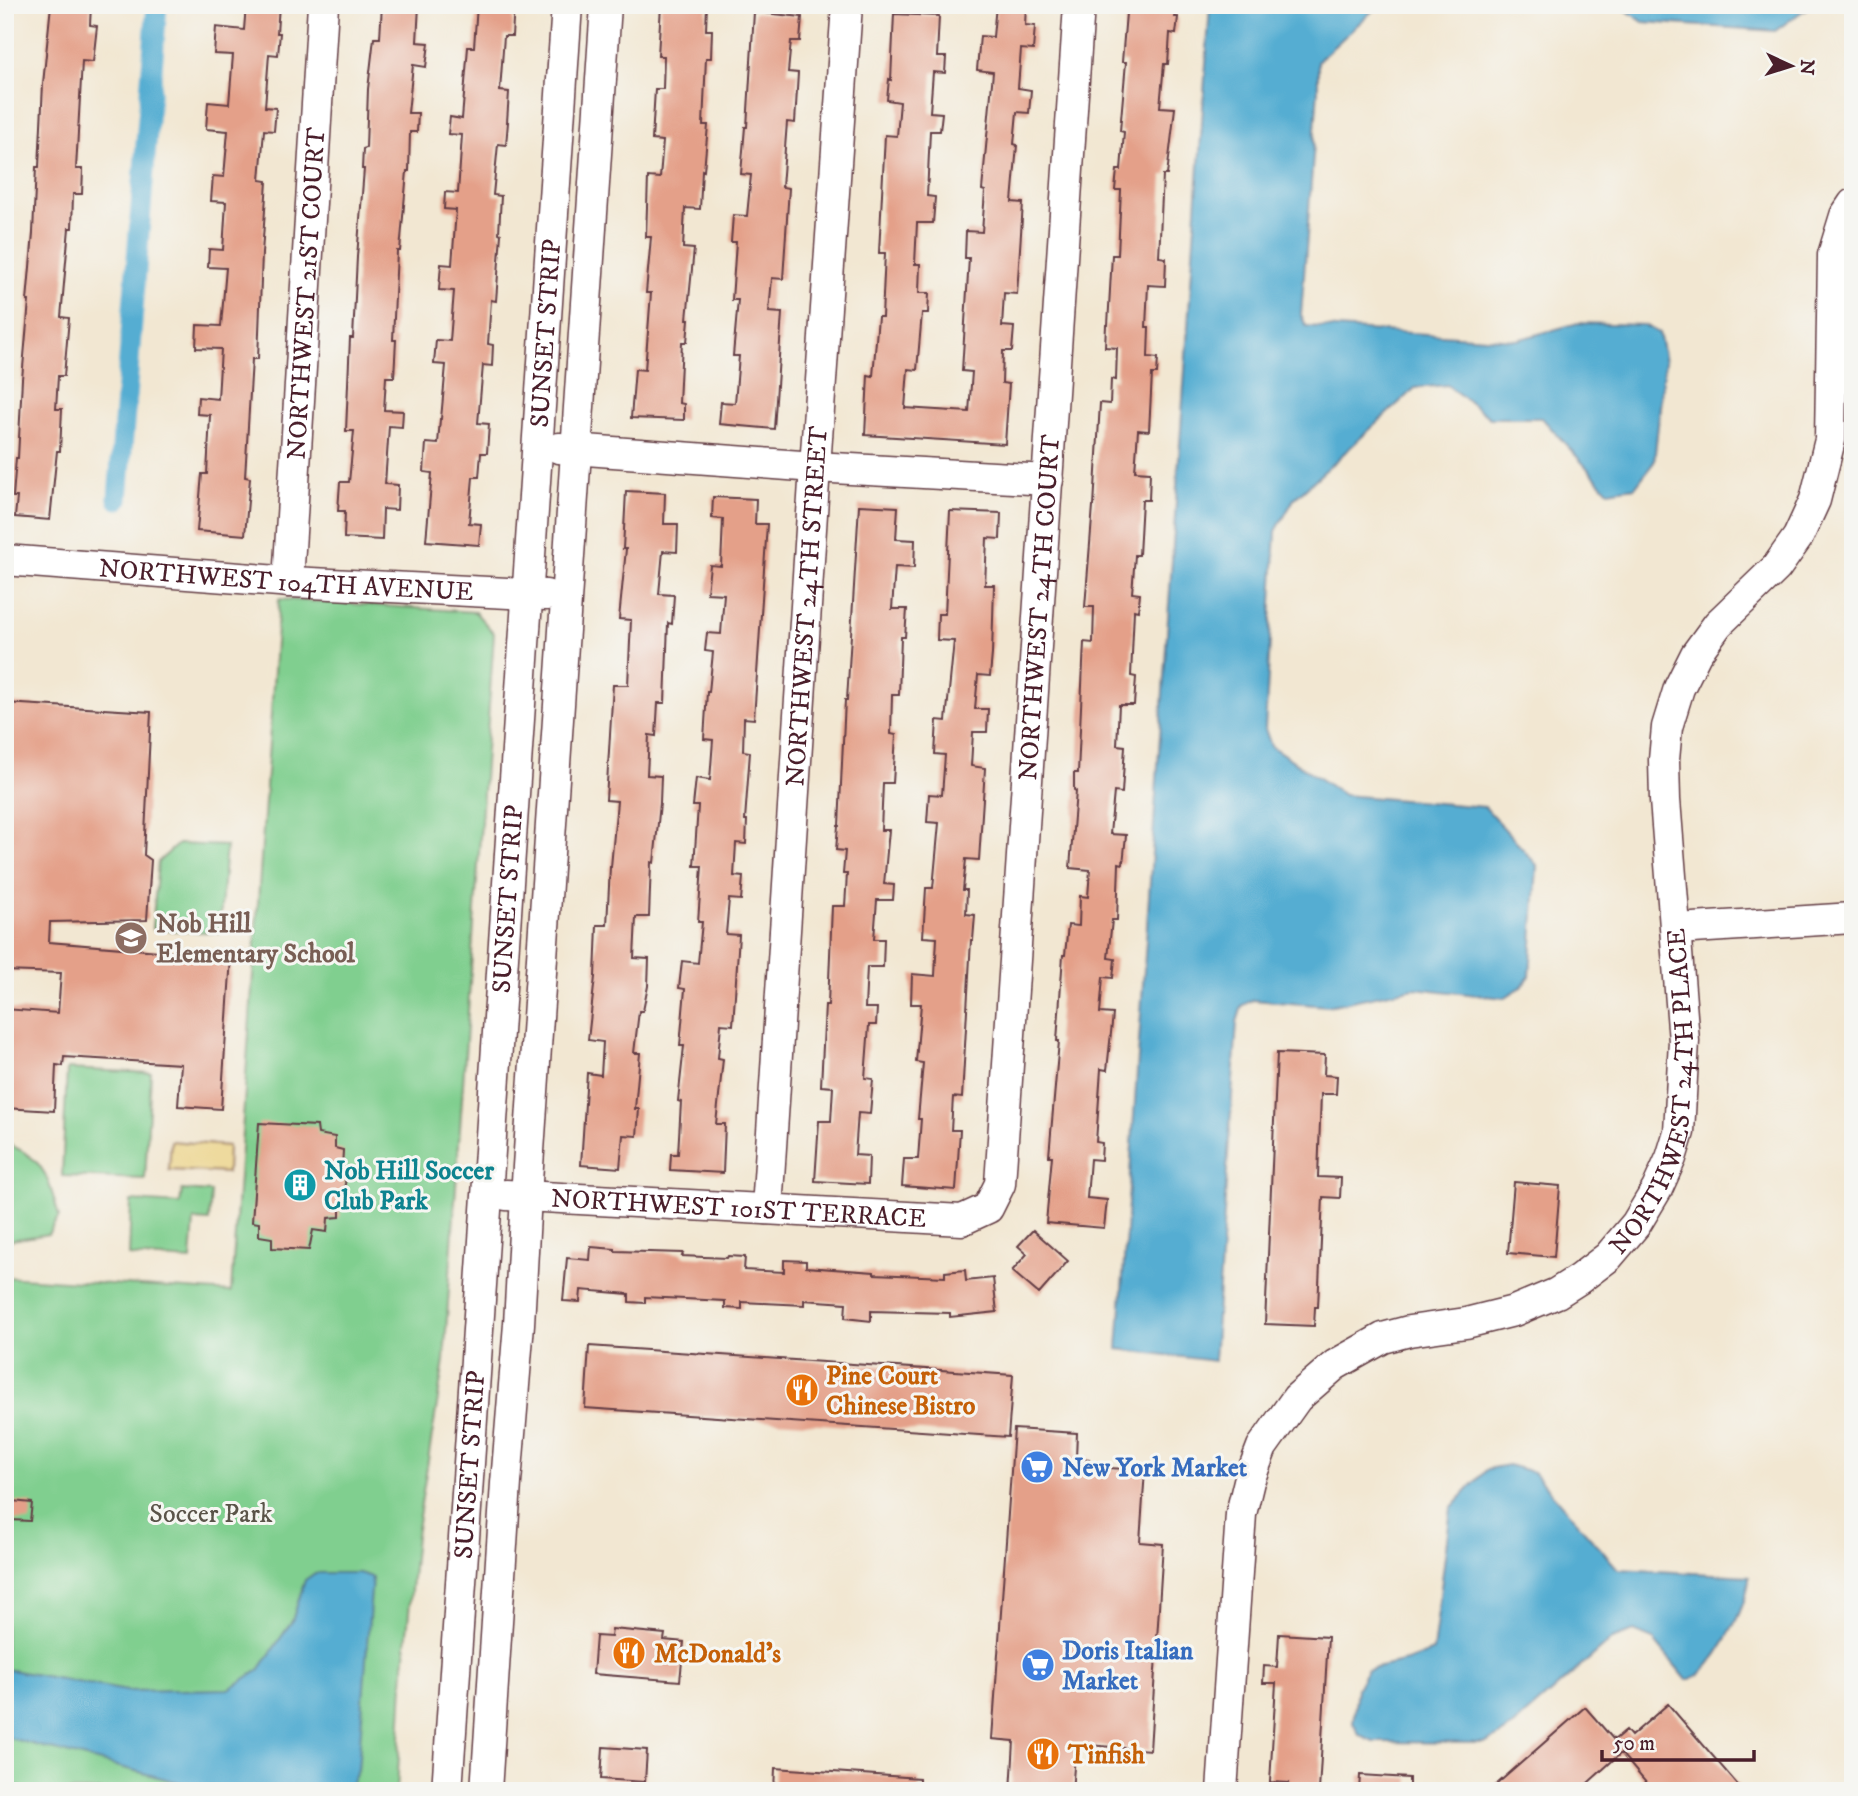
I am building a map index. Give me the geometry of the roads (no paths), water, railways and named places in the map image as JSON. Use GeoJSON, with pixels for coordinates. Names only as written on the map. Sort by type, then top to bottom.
{"type":"FeatureCollection","features":[{"type":"Feature","properties":{"kind":"street","name":"NORTHWEST 21ST COURT"},"geometry":{"type":"LineString","coordinates":[[288,582],[323,5]]}},
{"type":"Feature","properties":{"kind":"street","name":"SUNSET STRIP"},"geometry":{"type":"LineString","coordinates":[[447,1791],[568,5]]}},
{"type":"Feature","properties":{"kind":"street","name":"SUNSET STRIP"},"geometry":{"type":"LineString","coordinates":[[486,1791],[606,5]]}},
{"type":"Feature","properties":{"kind":"street","name":"NORTHWEST 24TH STREET"},"geometry":{"type":"LineString","coordinates":[[767,1209],[847,5]]}},
{"type":"Feature","properties":{"kind":"street","name":"NORTHWEST 24TH COURT"},"geometry":{"type":"LineString","coordinates":[[988,1208],[1000,1184],[1079,5]]}},
{"type":"Feature","properties":{"kind":"street","name":"NORTHWEST 24TH PLACE"},"geometry":{"type":"LineString","coordinates":[[1222,1791],[1241,1514],[1249,1481],[1262,1447],[1297,1398],[1335,1365],[1358,1350],[1383,1338],[1409,1331],[1466,1323],[1514,1311],[1557,1293],[1579,1279],[1608,1257],[1636,1224],[1657,1189],[1671,1158],[1679,1132],[1684,1041],[1665,800],[1667,727],[1679,688],[1696,654],[1718,624],[1776,568],[1798,537],[1815,500],[1830,440],[1833,255],[1849,210]]}},
{"type":"Feature","properties":{"kind":"street"},"geometry":{"type":"LineString","coordinates":[[537,446],[815,467],[1048,480]]}},
{"type":"Feature","properties":{"kind":"street","name":"NORTHWEST 104TH AVENUE"},"geometry":{"type":"LineString","coordinates":[[5,560],[288,582],[566,597]]}},
{"type":"Feature","properties":{"kind":"street"},"geometry":{"type":"LineString","coordinates":[[1676,929],[1853,918]]}},
{"type":"Feature","properties":{"kind":"street","name":"NORTHWEST 101ST TERRACE"},"geometry":{"type":"LineString","coordinates":[[488,1193],[962,1220],[988,1208]]}},
{"type":"Feature","properties":{"kind":"water"},"geometry":{"type":"Polygon","coordinates":[[[1210,5],[1379,5],[1318,61],[1301,315],[1306,326],[1517,340],[1578,323],[1644,325],[1659,333],[1665,361],[1654,462],[1635,487],[1608,491],[1542,418],[1490,418],[1447,385],[1415,388],[1294,499],[1276,531],[1265,729],[1271,746],[1344,795],[1485,807],[1537,865],[1530,976],[1521,987],[1504,998],[1414,988],[1328,1006],[1252,1000],[1242,1006],[1237,1022],[1214,1361],[1118,1349],[1210,5]]]}},
{"type":"Feature","properties":{"kind":"water"},"geometry":{"type":"Polygon","coordinates":[[[1619,5],[1811,5],[1775,31],[1643,22],[1619,5]]]}},
{"type":"Feature","properties":{"kind":"water"},"geometry":{"type":"Polygon","coordinates":[[[1508,1465],[1533,1472],[1618,1569],[1749,1576],[1739,1614],[1725,1641],[1698,1676],[1687,1680],[1653,1639],[1634,1631],[1612,1639],[1506,1732],[1486,1743],[1373,1742],[1359,1735],[1353,1723],[1357,1688],[1367,1670],[1407,1661],[1433,1651],[1451,1508],[1487,1469],[1508,1465]]]}},
{"type":"Feature","properties":{"kind":"water"},"geometry":{"type":"Polygon","coordinates":[[[315,1573],[359,1573],[372,1577],[358,1771],[344,1791],[247,1791],[185,1784],[5,1737],[5,1669],[127,1691],[229,1689],[259,1670],[292,1621],[305,1580],[315,1573]]]}},
{"type":"Feature","properties":{"kind":"waterway"},"geometry":{"type":"LineString","coordinates":[[118,499],[157,5]]}},
{"type":"Feature","properties":{"kind":"place","name":"Nob Hill Elementary School"},"geometry":{"type":"Point","coordinates":[131,938]}},
{"type":"Feature","properties":{"kind":"place","name":"Nob Hill Soccer Club Park"},"geometry":{"type":"Point","coordinates":[300,1185]}},
{"type":"Feature","properties":{"kind":"place","name":"Pine Court Chinese Bistro"},"geometry":{"type":"Point","coordinates":[802,1390]}},
{"type":"Feature","properties":{"kind":"place","name":"New York Market"},"geometry":{"type":"Point","coordinates":[1037,1467]}},
{"type":"Feature","properties":{"kind":"place","name":"McDonald's"},"geometry":{"type":"Point","coordinates":[629,1653]}},
{"type":"Feature","properties":{"kind":"place","name":"Doris Italian Market"},"geometry":{"type":"Point","coordinates":[1038,1665]}},
{"type":"Feature","properties":{"kind":"place","name":"Tinfish"},"geometry":{"type":"Point","coordinates":[1043,1754]}},
{"type":"Feature","properties":{"kind":"park label","name":"Soccer Park"},"geometry":{"type":"Point","coordinates":[211,1513]}}]}
